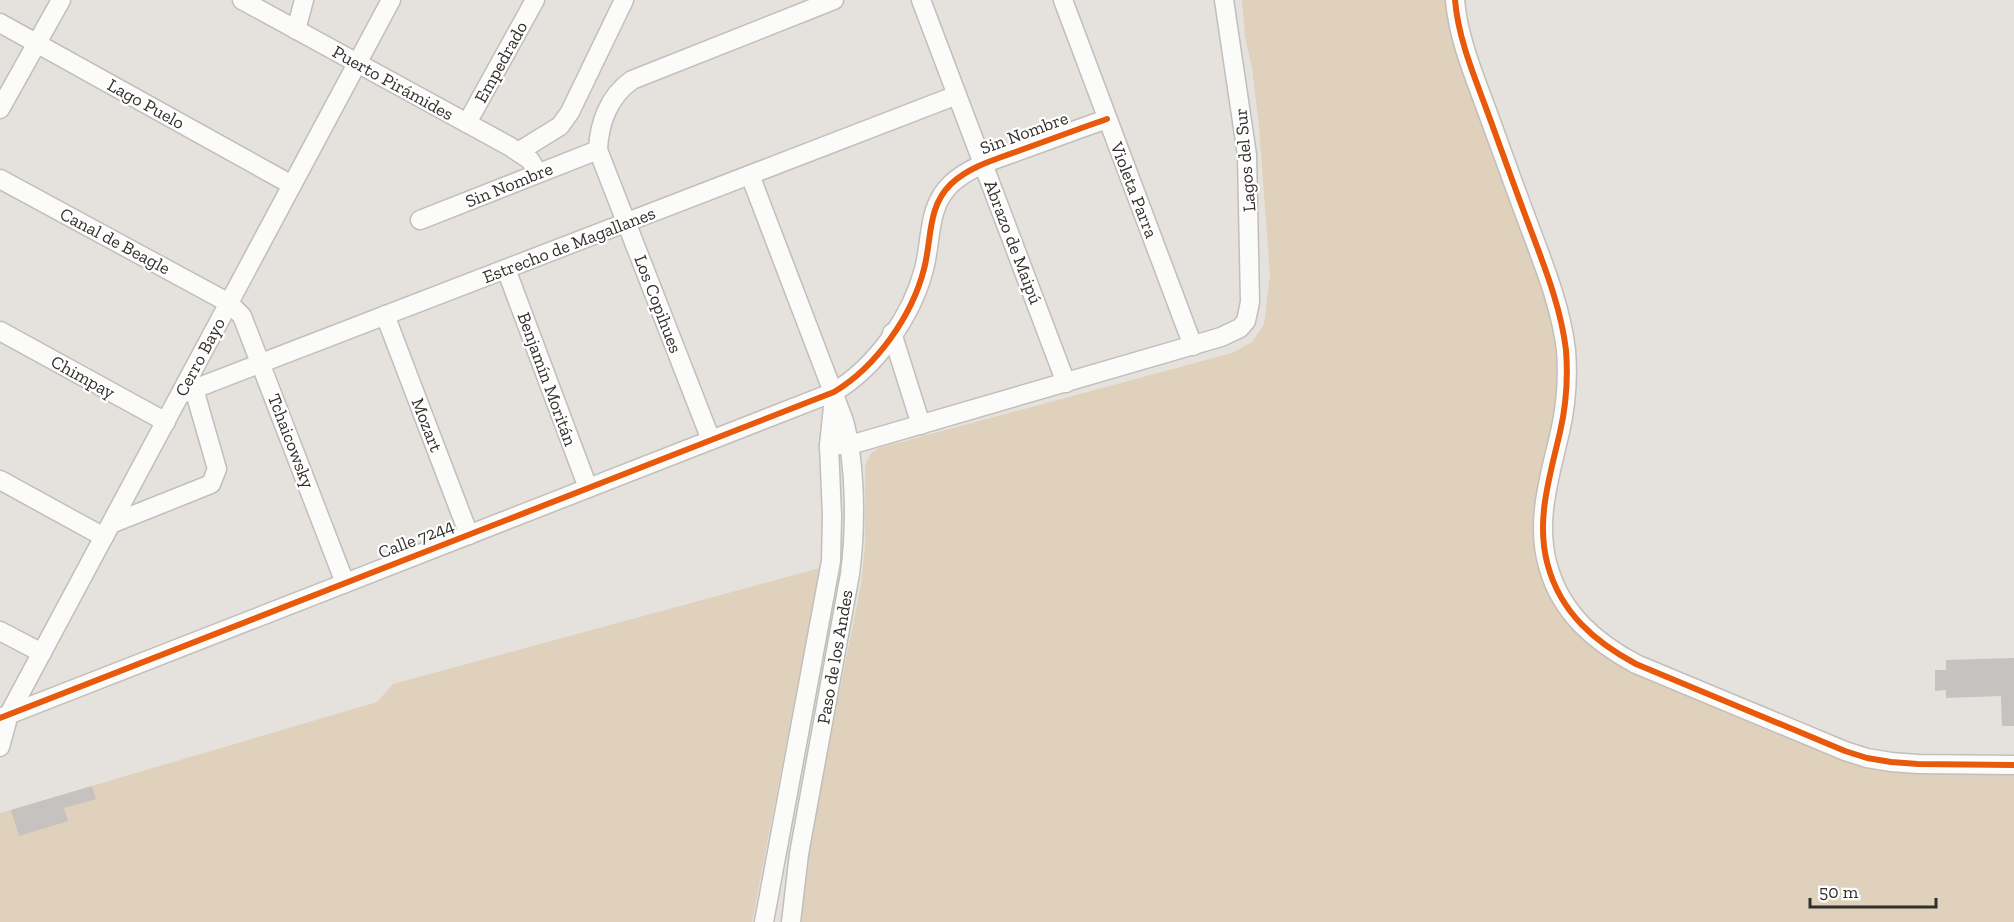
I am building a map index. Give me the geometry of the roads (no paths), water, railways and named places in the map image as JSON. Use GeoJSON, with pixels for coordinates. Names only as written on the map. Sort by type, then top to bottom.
{"type":"FeatureCollection","features":[{"type":"Feature","properties":{"kind":"street"},"geometry":{"type":"LineString","coordinates":[[0,109],[61,0]]}},
{"type":"Feature","properties":{"kind":"street","name":"Puerto Pirámides"},"geometry":{"type":"LineString","coordinates":[[242,0],[518,152],[530,160],[538,173]]}},
{"type":"Feature","properties":{"kind":"street"},"geometry":{"type":"LineString","coordinates":[[296,30],[304,0]]}},
{"type":"Feature","properties":{"kind":"street","name":"Cerro Bayo"},"geometry":{"type":"LineString","coordinates":[[0,747],[5,716],[42,653],[166,422],[187,391],[229,303],[391,0]]}},
{"type":"Feature","properties":{"kind":"street","name":"Empedrado"},"geometry":{"type":"LineString","coordinates":[[467,123],[535,0]]}},
{"type":"Feature","properties":{"kind":"street"},"geometry":{"type":"LineString","coordinates":[[518,152],[560,126],[570,112],[624,0]]}},
{"type":"Feature","properties":{"kind":"street","name":"Abrazo de Maipú"},"geometry":{"type":"LineString","coordinates":[[921,0],[1066,382]]}},
{"type":"Feature","properties":{"kind":"street","name":"Violeta Parra"},"geometry":{"type":"LineString","coordinates":[[1063,0],[1193,345]]}},
{"type":"Feature","properties":{"kind":"street","name":"Lagos del Sur"},"geometry":{"type":"LineString","coordinates":[[1193,345],[1240,328],[1246,321],[1250,302],[1248,175],[1243,120],[1224,0]]}},
{"type":"Feature","properties":{"kind":"street"},"geometry":{"type":"LineString","coordinates":[[1455,0],[1456,18],[1471,68],[1546,272],[1562,324],[1566,352],[1564,404],[1546,488],[1543,539],[1547,566],[1570,613],[1588,632],[1611,650],[1628,659],[1845,751],[1900,763],[2014,765]]}},
{"type":"Feature","properties":{"kind":"street"},"geometry":{"type":"LineString","coordinates":[[598,141],[612,99],[620,88],[632,80],[826,1]]}},
{"type":"Feature","properties":{"kind":"street","name":"Lago Puelo"},"geometry":{"type":"LineString","coordinates":[[0,23],[292,185]]}},
{"type":"Feature","properties":{"kind":"street","name":"Estrecho de Magallanes"},"geometry":{"type":"LineString","coordinates":[[187,391],[957,95]]}},
{"type":"Feature","properties":{"kind":"street","name":"Sin Nombre"},"geometry":{"type":"LineString","coordinates":[[834,392],[861,371],[892,333],[918,288],[925,267],[929,230],[941,197],[951,184],[984,164],[1107,119]]}},
{"type":"Feature","properties":{"kind":"street","name":"Sin Nombre"},"geometry":{"type":"LineString","coordinates":[[420,220],[538,173],[598,141]]}},
{"type":"Feature","properties":{"kind":"street","name":"Los Copihues"},"geometry":{"type":"LineString","coordinates":[[598,141],[626,222],[711,440]]}},
{"type":"Feature","properties":{"kind":"street","name":"Paso de los Andes"},"geometry":{"type":"LineString","coordinates":[[750,175],[834,392],[850,445],[853,555],[799,854],[790,922]]}},
{"type":"Feature","properties":{"kind":"street","name":"Canal de Beagle"},"geometry":{"type":"LineString","coordinates":[[0,179],[229,303]]}},
{"type":"Feature","properties":{"kind":"street","name":"Benjamín Moritán"},"geometry":{"type":"LineString","coordinates":[[506,269],[588,488]]}},
{"type":"Feature","properties":{"kind":"street","name":"Tchaicowsky"},"geometry":{"type":"LineString","coordinates":[[229,303],[242,316],[345,583]]}},
{"type":"Feature","properties":{"kind":"street","name":"Mozart"},"geometry":{"type":"LineString","coordinates":[[385,315],[469,535]]}},
{"type":"Feature","properties":{"kind":"street","name":"Chimpay"},"geometry":{"type":"LineString","coordinates":[[0,332],[166,422]]}},
{"type":"Feature","properties":{"kind":"street"},"geometry":{"type":"LineString","coordinates":[[892,333],[921,424]]}},
{"type":"Feature","properties":{"kind":"street"},"geometry":{"type":"LineString","coordinates":[[829,445],[850,445],[1193,345]]}},
{"type":"Feature","properties":{"kind":"street"},"geometry":{"type":"LineString","coordinates":[[0,480],[108,531],[211,484],[217,469],[187,391]]}},
{"type":"Feature","properties":{"kind":"street","name":"Paso de los Andes"},"geometry":{"type":"LineString","coordinates":[[764,922],[828,584],[832,538],[829,445],[834,392]]}},
{"type":"Feature","properties":{"kind":"street","name":"Calle 7244"},"geometry":{"type":"LineString","coordinates":[[5,716],[834,392]]}},
{"type":"Feature","properties":{"kind":"street"},"geometry":{"type":"LineString","coordinates":[[0,631],[42,653]]}}]}
